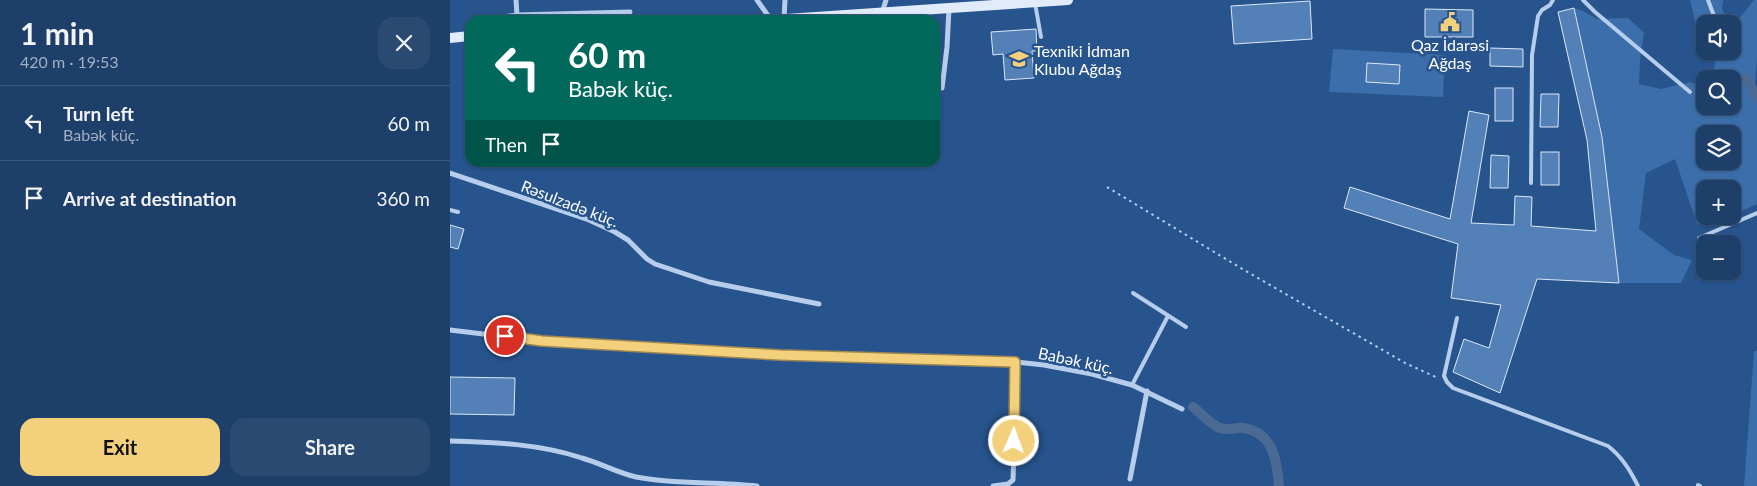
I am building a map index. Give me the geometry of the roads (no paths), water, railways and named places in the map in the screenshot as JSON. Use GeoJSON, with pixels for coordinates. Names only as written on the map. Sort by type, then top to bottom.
{"type":"FeatureCollection","features":[{"type":"Feature","properties":{"kind":"main road"},"geometry":{"type":"LineString","coordinates":[[866,15],[949,9],[988,3],[1036,3],[1068,0]]}},
{"type":"Feature","properties":{"kind":"main road"},"geometry":{"type":"LineString","coordinates":[[450,38],[465,36]]}},
{"type":"Feature","properties":{"kind":"street"},"geometry":{"type":"LineString","coordinates":[[516,0],[517,15],[630,12]]}},
{"type":"Feature","properties":{"kind":"street"},"geometry":{"type":"LineString","coordinates":[[757,0],[768,15]]}},
{"type":"Feature","properties":{"kind":"street"},"geometry":{"type":"LineString","coordinates":[[784,15],[785,0]]}},
{"type":"Feature","properties":{"kind":"street"},"geometry":{"type":"LineString","coordinates":[[882,14],[886,0]]}},
{"type":"Feature","properties":{"kind":"street"},"geometry":{"type":"LineString","coordinates":[[942,88],[949,9]]}},
{"type":"Feature","properties":{"kind":"street","name":"Rəsulzadə küç."},"geometry":{"type":"LineString","coordinates":[[450,173],[589,220],[628,240],[647,259],[655,264],[709,282],[819,304]]}},
{"type":"Feature","properties":{"kind":"street","name":"Babək küç."},"geometry":{"type":"LineString","coordinates":[[450,330],[542,341],[780,355],[1015,362],[1044,365],[1092,374],[1132,385],[1182,409]]}},
{"type":"Feature","properties":{"kind":"street"},"geometry":{"type":"LineString","coordinates":[[993,486],[1008,484],[1013,480],[1015,362]]}},
{"type":"Feature","properties":{"kind":"street"},"geometry":{"type":"LineString","coordinates":[[1130,478],[1147,392]]}},
{"type":"Feature","properties":{"kind":"street"},"geometry":{"type":"LineString","coordinates":[[450,442],[489,442],[539,448],[581,457],[634,476],[662,481],[758,486]]}},
{"type":"Feature","properties":{"kind":"lane"},"geometry":{"type":"LineString","coordinates":[[1531,183],[1532,55],[1538,16],[1542,10],[1550,5],[1552,0]]}},
{"type":"Feature","properties":{"kind":"lane"},"geometry":{"type":"LineString","coordinates":[[1583,0],[1594,12],[1690,92]]}},
{"type":"Feature","properties":{"kind":"lane"},"geometry":{"type":"LineString","coordinates":[[1708,0],[1714,15]]}},
{"type":"Feature","properties":{"kind":"lane"},"geometry":{"type":"LineString","coordinates":[[1036,3],[1041,37]]}},
{"type":"Feature","properties":{"kind":"lane"},"geometry":{"type":"LineString","coordinates":[[450,210],[458,212]]}},
{"type":"Feature","properties":{"kind":"lane"},"geometry":{"type":"LineString","coordinates":[[1707,235],[1757,213]]}},
{"type":"Feature","properties":{"kind":"lane"},"geometry":{"type":"LineString","coordinates":[[1133,293],[1186,327]]}},
{"type":"Feature","properties":{"kind":"lane"},"geometry":{"type":"LineString","coordinates":[[1132,385],[1168,316]]}},
{"type":"Feature","properties":{"kind":"lane"},"geometry":{"type":"LineString","coordinates":[[1457,318],[1444,376],[1453,388],[1608,446],[1618,453],[1638,486]]}},
{"type":"Feature","properties":{"kind":"waterway"},"geometry":{"type":"LineString","coordinates":[[1746,78],[1757,98]]}},
{"type":"Feature","properties":{"kind":"waterway"},"geometry":{"type":"LineString","coordinates":[[1193,407],[1220,428],[1244,428],[1262,436],[1268,442],[1275,458],[1279,486]]}},
{"type":"Feature","properties":{"kind":"place","name":"Qaz İdarəsi Ağdaş"},"geometry":{"type":"Point","coordinates":[1450,22]}},
{"type":"Feature","properties":{"kind":"place","name":"Texniki İdman Klubu Ağdaş"},"geometry":{"type":"Point","coordinates":[1019,59]}}]}
